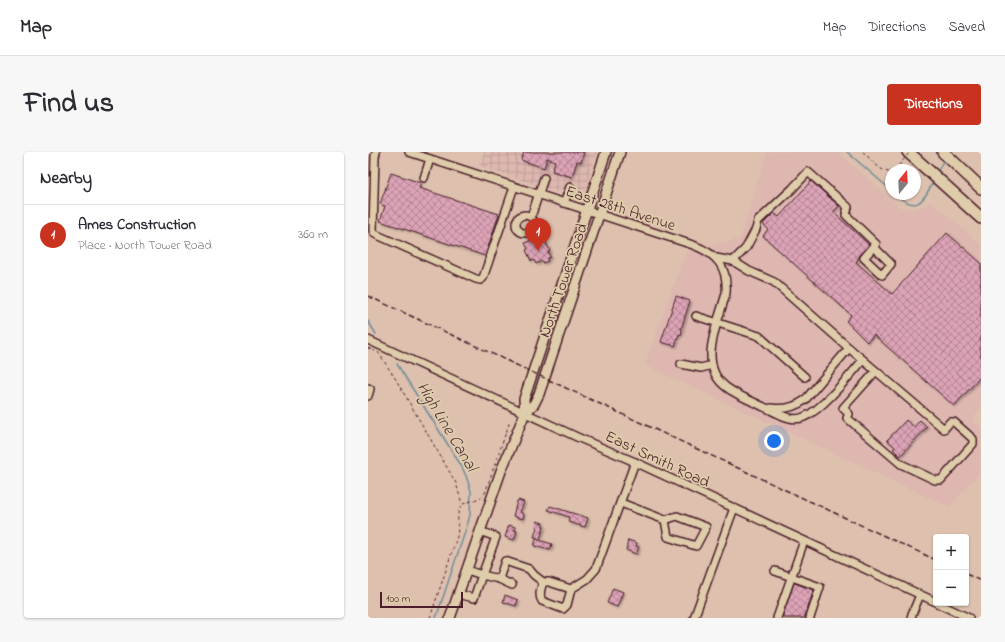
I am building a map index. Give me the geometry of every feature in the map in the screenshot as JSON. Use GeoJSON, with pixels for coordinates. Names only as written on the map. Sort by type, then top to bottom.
{"type":"FeatureCollection","features":[{"type":"Feature","properties":{"kind":"highway"},"geometry":{"type":"LineString","coordinates":[[904,152],[927,170]]}},
{"type":"Feature","properties":{"kind":"highway"},"geometry":{"type":"LineString","coordinates":[[909,152],[943,185],[981,218]]}},
{"type":"Feature","properties":{"kind":"highway"},"geometry":{"type":"LineString","coordinates":[[943,152],[981,188]]}},
{"type":"Feature","properties":{"kind":"main road","name":"North Tower Road"},"geometry":{"type":"LineString","coordinates":[[525,413],[524,399],[606,152]]}},
{"type":"Feature","properties":{"kind":"main road","name":"North Tower Road"},"geometry":{"type":"LineString","coordinates":[[450,618],[501,471],[525,413],[534,404],[539,394],[620,152]]}},
{"type":"Feature","properties":{"kind":"street"},"geometry":{"type":"LineString","coordinates":[[376,152],[373,231],[375,234],[476,279],[480,280],[483,278],[514,187]]}},
{"type":"Feature","properties":{"kind":"street","name":"East 28th Avenue"},"geometry":{"type":"LineString","coordinates":[[409,152],[701,248],[716,258],[724,269],[727,287],[712,347],[712,365]]}},
{"type":"Feature","properties":{"kind":"street"},"geometry":{"type":"LineString","coordinates":[[424,178],[430,159]]}},
{"type":"Feature","properties":{"kind":"street"},"geometry":{"type":"LineString","coordinates":[[733,261],[746,248],[756,229],[758,221],[808,172],[848,208],[846,215],[876,244]]}},
{"type":"Feature","properties":{"kind":"street"},"geometry":{"type":"LineString","coordinates":[[531,217],[544,178]]}},
{"type":"Feature","properties":{"kind":"street"},"geometry":{"type":"LineString","coordinates":[[564,203],[570,187]]}},
{"type":"Feature","properties":{"kind":"street"},"geometry":{"type":"LineString","coordinates":[[716,258],[733,261],[749,271],[774,282],[944,429],[950,422],[954,422],[973,439],[973,444],[941,480],[935,480],[901,464],[847,418],[849,414],[843,408],[876,371]]}},
{"type":"Feature","properties":{"kind":"street"},"geometry":{"type":"LineString","coordinates":[[696,316],[759,336],[805,377]]}},
{"type":"Feature","properties":{"kind":"street","name":"East Smith Road"},"geometry":{"type":"LineString","coordinates":[[368,340],[525,413],[636,462],[933,601]]}},
{"type":"Feature","properties":{"kind":"street"},"geometry":{"type":"LineString","coordinates":[[767,408],[789,408],[805,400],[849,348]]}},
{"type":"Feature","properties":{"kind":"street"},"geometry":{"type":"LineString","coordinates":[[681,364],[701,368],[712,365],[717,378],[727,387],[780,415],[793,419],[803,418],[813,412],[863,360]]}},
{"type":"Feature","properties":{"kind":"street"},"geometry":{"type":"LineString","coordinates":[[368,388],[370,389],[368,396]]}},
{"type":"Feature","properties":{"kind":"street"},"geometry":{"type":"LineString","coordinates":[[543,582],[540,598],[542,601],[563,609],[567,605],[571,589],[587,579],[596,569],[636,462]]}},
{"type":"Feature","properties":{"kind":"street"},"geometry":{"type":"LineString","coordinates":[[621,504],[665,520],[677,516],[706,527],[696,546],[668,537],[665,520]]}},
{"type":"Feature","properties":{"kind":"street"},"geometry":{"type":"LineString","coordinates":[[694,618],[734,508]]}},
{"type":"Feature","properties":{"kind":"street"},"geometry":{"type":"LineString","coordinates":[[458,594],[474,598],[496,537],[480,531]]}},
{"type":"Feature","properties":{"kind":"street"},"geometry":{"type":"LineString","coordinates":[[777,618],[804,541]]}},
{"type":"Feature","properties":{"kind":"street"},"geometry":{"type":"LineString","coordinates":[[499,580],[505,561],[529,569],[543,582],[556,584],[571,589]]}},
{"type":"Feature","properties":{"kind":"street"},"geometry":{"type":"LineString","coordinates":[[467,570],[512,585]]}},
{"type":"Feature","properties":{"kind":"street"},"geometry":{"type":"LineString","coordinates":[[775,571],[820,586],[810,618]]}},
{"type":"Feature","properties":{"kind":"street"},"geometry":{"type":"LineString","coordinates":[[911,618],[920,595]]}},
{"type":"Feature","properties":{"kind":"street","name":"East Smith Road"},"geometry":{"type":"LineString","coordinates":[[943,606],[969,618]]}},
{"type":"Feature","properties":{"kind":"path"},"geometry":{"type":"LineString","coordinates":[[863,152],[885,172]]}},
{"type":"Feature","properties":{"kind":"path"},"geometry":{"type":"LineString","coordinates":[[900,164],[909,152]]}},
{"type":"Feature","properties":{"kind":"path"},"geometry":{"type":"LineString","coordinates":[[377,352],[395,378],[456,484],[462,505],[459,512],[459,531],[430,618]]}},
{"type":"Feature","properties":{"kind":"path"},"geometry":{"type":"LineString","coordinates":[[462,505],[483,497],[510,421]]}},
{"type":"Feature","properties":{"kind":"shaded area"},"geometry":{"type":"Polygon","coordinates":[[[484,152],[597,152],[582,200],[479,166],[484,152]]]}},
{"type":"Feature","properties":{"kind":"shaded area"},"geometry":{"type":"Polygon","coordinates":[[[767,152],[838,152],[885,194],[885,200],[891,200],[899,207],[911,210],[920,208],[931,201],[981,245],[981,408],[972,419],[981,428],[981,472],[949,507],[645,365],[686,251],[740,239],[767,152]]]}},
{"type":"Feature","properties":{"kind":"building"},"geometry":{"type":"Polygon","coordinates":[[[524,152],[584,152],[581,162],[577,161],[572,177],[552,171],[555,161],[547,158],[544,168],[521,160],[524,152]]]}},
{"type":"Feature","properties":{"kind":"building"},"geometry":{"type":"Polygon","coordinates":[[[391,173],[421,183],[419,188],[499,214],[485,256],[380,221],[385,206],[380,204],[391,173]]]}},
{"type":"Feature","properties":{"kind":"building"},"geometry":{"type":"Polygon","coordinates":[[[811,181],[839,206],[833,212],[869,245],[856,262],[892,294],[947,233],[981,263],[981,376],[954,406],[874,335],[867,342],[846,321],[851,315],[763,236],[768,229],[763,224],[774,213],[779,217],[811,181]]]}},
{"type":"Feature","properties":{"kind":"building"},"geometry":{"type":"Polygon","coordinates":[[[540,236],[543,242],[545,241],[550,251],[548,252],[550,257],[547,259],[548,261],[543,263],[542,261],[536,264],[534,260],[531,261],[526,250],[528,249],[525,243],[540,236]]]}},
{"type":"Feature","properties":{"kind":"building"},"geometry":{"type":"Polygon","coordinates":[[[676,296],[690,301],[681,329],[681,335],[679,334],[675,346],[661,342],[676,296]]]}},
{"type":"Feature","properties":{"kind":"building"},"geometry":{"type":"Polygon","coordinates":[[[906,420],[914,427],[920,420],[927,427],[900,456],[893,449],[895,447],[887,440],[906,420]]]}},
{"type":"Feature","properties":{"kind":"building"},"geometry":{"type":"Polygon","coordinates":[[[518,500],[524,502],[520,512],[524,514],[523,519],[513,516],[518,500]]]}},
{"type":"Feature","properties":{"kind":"building"},"geometry":{"type":"Polygon","coordinates":[[[550,506],[588,518],[585,527],[568,522],[569,517],[548,510],[550,506]]]}},
{"type":"Feature","properties":{"kind":"building"},"geometry":{"type":"Polygon","coordinates":[[[537,521],[543,523],[544,526],[540,539],[534,537],[537,521]]]}},
{"type":"Feature","properties":{"kind":"building"},"geometry":{"type":"Polygon","coordinates":[[[509,525],[515,527],[514,530],[517,531],[514,540],[505,537],[509,525]]]}},
{"type":"Feature","properties":{"kind":"building"},"geometry":{"type":"Polygon","coordinates":[[[536,539],[552,544],[550,550],[534,546],[536,539]]]}},
{"type":"Feature","properties":{"kind":"building"},"geometry":{"type":"Polygon","coordinates":[[[628,540],[637,543],[636,546],[639,547],[636,554],[626,550],[628,540]]]}},
{"type":"Feature","properties":{"kind":"building"},"geometry":{"type":"Polygon","coordinates":[[[794,583],[814,590],[804,618],[782,618],[794,583]]]}},
{"type":"Feature","properties":{"kind":"building"},"geometry":{"type":"Polygon","coordinates":[[[613,588],[623,592],[617,607],[607,603],[613,588]]]}},
{"type":"Feature","properties":{"kind":"building"},"geometry":{"type":"Polygon","coordinates":[[[505,595],[518,600],[516,606],[503,602],[505,595]]]}},
{"type":"Feature","properties":{"kind":"waterway","name":"High Line Canal"},"geometry":{"type":"LineString","coordinates":[[847,152],[885,185]]}},
{"type":"Feature","properties":{"kind":"waterway","name":"High Line Canal"},"geometry":{"type":"LineString","coordinates":[[937,173],[944,159]]}},
{"type":"Feature","properties":{"kind":"waterway","name":"High Line Canal"},"geometry":{"type":"LineString","coordinates":[[903,200],[915,204],[919,202],[923,199],[934,180]]}},
{"type":"Feature","properties":{"kind":"waterway","name":"High Line Canal"},"geometry":{"type":"LineString","coordinates":[[368,321],[376,334]]}},
{"type":"Feature","properties":{"kind":"waterway","name":"High Line Canal"},"geometry":{"type":"LineString","coordinates":[[397,364],[462,467],[471,491],[470,515],[436,618]]}},
{"type":"Feature","properties":{"kind":"railway"},"geometry":{"type":"LineString","coordinates":[[368,296],[933,559]]}},
{"type":"Feature","properties":{"kind":"railway"},"geometry":{"type":"LineString","coordinates":[[969,575],[981,581]]}},
{"type":"Feature","properties":{"kind":"place","name":"Ames Construction"},"geometry":{"type":"Point","coordinates":[538,251]}}]}
